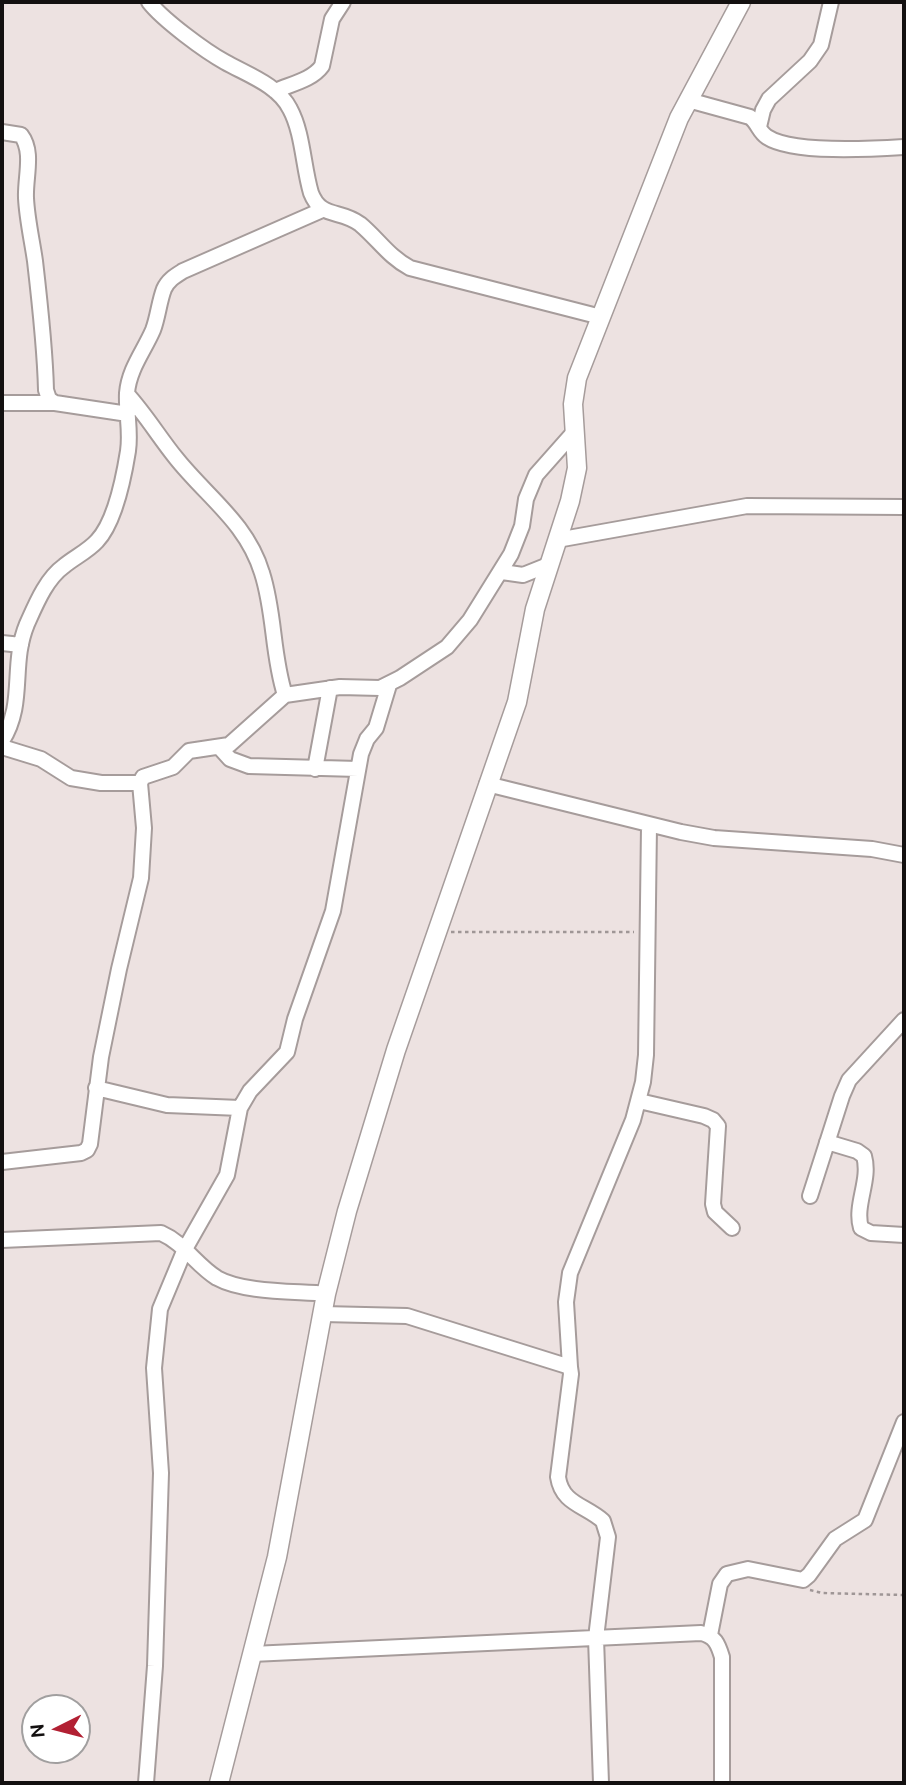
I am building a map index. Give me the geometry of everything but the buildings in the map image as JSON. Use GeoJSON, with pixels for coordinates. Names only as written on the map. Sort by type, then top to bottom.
{"type":"FeatureCollection","features":[{"type":"Feature","properties":{"kind":"street"},"geometry":{"type":"LineString","coordinates":[[149,2],[165,18],[216,57],[284,99],[295,119],[311,193],[322,210],[347,217],[359,224],[391,256],[410,268],[601,317]]}},
{"type":"Feature","properties":{"kind":"street"},"geometry":{"type":"LineString","coordinates":[[275,91],[308,77],[322,66],[332,19],[343,2]]}},
{"type":"Feature","properties":{"kind":"street"},"geometry":{"type":"LineString","coordinates":[[759,127],[769,99],[810,61],[821,45],[831,2]]}},
{"type":"Feature","properties":{"kind":"street"},"geometry":{"type":"LineString","coordinates":[[219,1783],[277,1557],[326,1294],[362,1157],[399,1039],[520,694],[532,622],[548,565],[566,520],[577,460],[573,404],[577,378],[688,100],[737,5]]}},
{"type":"Feature","properties":{"kind":"street"},"geometry":{"type":"LineString","coordinates":[[688,100],[750,117],[767,137],[792,145],[827,149],[904,147]]}},
{"type":"Feature","properties":{"kind":"street"},"geometry":{"type":"LineString","coordinates":[[2,132],[20,135],[26,142],[28,152],[27,218],[36,272],[46,390],[49,399],[55,403]]}},
{"type":"Feature","properties":{"kind":"street"},"geometry":{"type":"LineString","coordinates":[[2,741],[14,719],[17,665],[31,616],[53,575],[89,548],[105,529],[128,453],[130,439],[127,394],[131,372],[154,328],[164,289],[171,278],[281,226],[322,210]]}},
{"type":"Feature","properties":{"kind":"street"},"geometry":{"type":"LineString","coordinates":[[127,394],[146,415],[175,457],[229,513],[258,560],[272,612],[278,674],[285,695]]}},
{"type":"Feature","properties":{"kind":"street"},"geometry":{"type":"LineString","coordinates":[[2,403],[55,403],[128,414]]}},
{"type":"Feature","properties":{"kind":"street"},"geometry":{"type":"LineString","coordinates":[[2,1163],[87,1150],[92,1136],[96,1088],[118,968],[141,878],[144,828],[140,783],[148,774],[165,772],[173,767],[189,751],[229,745],[285,695],[330,688],[380,688],[389,685],[447,647],[470,620],[502,572],[522,526],[531,485],[547,462],[575,431]]}},
{"type":"Feature","properties":{"kind":"street"},"geometry":{"type":"LineString","coordinates":[[558,540],[747,506],[904,507]]}},
{"type":"Feature","properties":{"kind":"street"},"geometry":{"type":"LineString","coordinates":[[502,572],[523,575],[548,565]]}},
{"type":"Feature","properties":{"kind":"street"},"geometry":{"type":"LineString","coordinates":[[2,643],[21,645]]}},
{"type":"Feature","properties":{"kind":"street"},"geometry":{"type":"LineString","coordinates":[[146,1783],[155,1683],[161,1473],[155,1400],[156,1339],[160,1309],[185,1249],[227,1175],[240,1108],[250,1091],[287,1052],[295,1018],[335,900],[364,745],[376,727],[389,685]]}},
{"type":"Feature","properties":{"kind":"street"},"geometry":{"type":"LineString","coordinates":[[315,769],[330,688]]}},
{"type":"Feature","properties":{"kind":"street"},"geometry":{"type":"LineString","coordinates":[[2,747],[41,759],[71,778],[101,783],[140,783]]}},
{"type":"Feature","properties":{"kind":"street"},"geometry":{"type":"LineString","coordinates":[[220,748],[230,759],[249,766],[358,769]]}},
{"type":"Feature","properties":{"kind":"street"},"geometry":{"type":"LineString","coordinates":[[487,784],[649,825],[714,838],[838,846],[904,855]]}},
{"type":"Feature","properties":{"kind":"street"},"geometry":{"type":"LineString","coordinates":[[601,1783],[596,1637],[608,1547],[607,1528],[599,1517],[565,1497],[559,1486],[570,1367],[566,1302],[570,1273],[639,1101],[646,1055],[649,825]]}},
{"type":"Feature","properties":{"kind":"street"},"geometry":{"type":"LineString","coordinates":[[810,1196],[849,1080],[904,1020]]}},
{"type":"Feature","properties":{"kind":"street"},"geometry":{"type":"LineString","coordinates":[[96,1088],[167,1105],[240,1108]]}},
{"type":"Feature","properties":{"kind":"street"},"geometry":{"type":"LineString","coordinates":[[639,1101],[704,1116],[718,1126],[713,1204],[716,1212],[732,1228]]}},
{"type":"Feature","properties":{"kind":"street"},"geometry":{"type":"LineString","coordinates":[[827,1142],[857,1151],[864,1156],[866,1174],[860,1216],[861,1228],[870,1233],[904,1235]]}},
{"type":"Feature","properties":{"kind":"street"},"geometry":{"type":"LineString","coordinates":[[2,1240],[161,1233],[175,1239],[205,1269],[233,1284],[326,1294]]}},
{"type":"Feature","properties":{"kind":"street"},"geometry":{"type":"LineString","coordinates":[[323,1314],[407,1317],[570,1367]]}},
{"type":"Feature","properties":{"kind":"street"},"geometry":{"type":"LineString","coordinates":[[710,1635],[720,1584],[727,1574],[748,1569],[803,1580],[809,1576],[835,1539],[865,1520],[904,1422]]}},
{"type":"Feature","properties":{"kind":"street"},"geometry":{"type":"LineString","coordinates":[[252,1654],[596,1637],[701,1633],[710,1635],[718,1644],[722,1657],[722,1783]]}},
{"type":"Feature","properties":{"kind":"path"},"geometry":{"type":"LineString","coordinates":[[438,932],[647,932]]}},
{"type":"Feature","properties":{"kind":"path"},"geometry":{"type":"LineString","coordinates":[[803,1580],[806,1588],[813,1591],[904,1595]]}}]}
